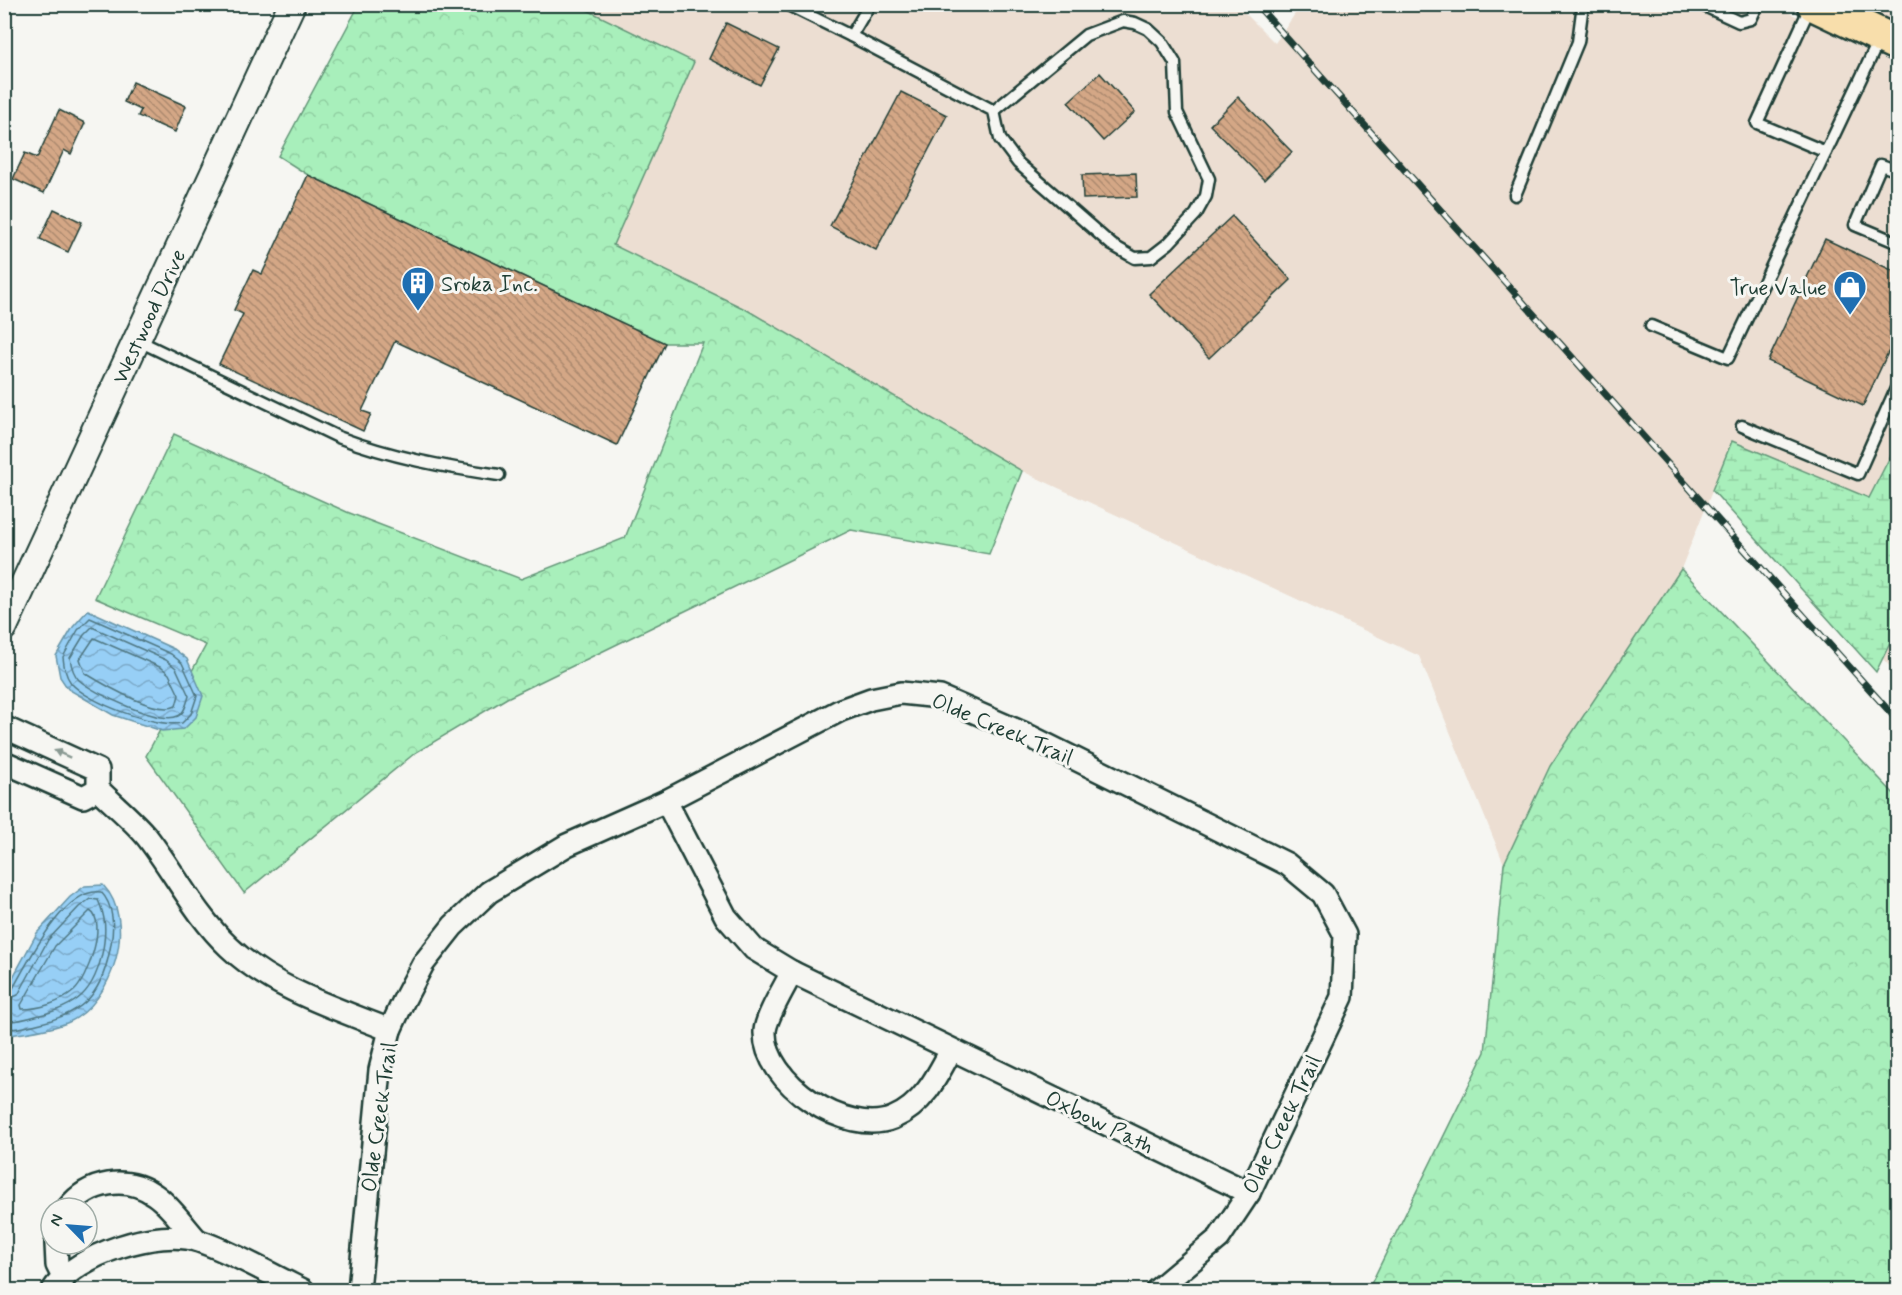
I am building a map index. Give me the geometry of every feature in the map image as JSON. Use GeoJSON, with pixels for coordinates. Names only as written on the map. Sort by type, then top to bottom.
{"type":"FeatureCollection","features":[{"type":"Feature","properties":{"kind":"main road"},"geometry":{"type":"LineString","coordinates":[[1812,4],[1889,40]]}},
{"type":"Feature","properties":{"kind":"street","name":"Westwood Drive"},"geometry":{"type":"LineString","coordinates":[[4,627],[292,4]]}},
{"type":"Feature","properties":{"kind":"street","name":"Olde Creek Trail"},"geometry":{"type":"LineString","coordinates":[[358,1290],[380,1070],[390,1030],[423,964],[453,926],[489,892],[567,845],[666,801],[841,710],[901,693],[940,697],[1023,733],[1287,864],[1323,894],[1345,935],[1341,997],[1249,1193],[1219,1238],[1157,1290]]}},
{"type":"Feature","properties":{"kind":"street"},"geometry":{"type":"LineString","coordinates":[[4,730],[8,729],[98,770],[98,789],[146,835],[205,921],[230,948],[268,976],[319,1002],[390,1030]]}},
{"type":"Feature","properties":{"kind":"street"},"geometry":{"type":"LineString","coordinates":[[4,762],[83,796],[98,789]]}},
{"type":"Feature","properties":{"kind":"street","name":"Oxbow Path"},"geometry":{"type":"LineString","coordinates":[[666,801],[726,917],[754,949],[792,972],[1249,1193]]}},
{"type":"Feature","properties":{"kind":"street"},"geometry":{"type":"LineString","coordinates":[[792,972],[765,1029],[767,1052],[778,1072],[799,1092],[822,1108],[860,1122],[876,1124],[894,1118],[911,1108],[932,1086],[951,1050]]}},
{"type":"Feature","properties":{"kind":"street"},"geometry":{"type":"LineString","coordinates":[[79,1196],[102,1185],[127,1182],[156,1195],[197,1240],[303,1290]]}},
{"type":"Feature","properties":{"kind":"street"},"geometry":{"type":"LineString","coordinates":[[58,1285],[101,1252],[151,1238],[197,1240]]}},
{"type":"Feature","properties":{"kind":"street"},"geometry":{"type":"LineString","coordinates":[[57,1256],[58,1285]]}},
{"type":"Feature","properties":{"kind":"lane"},"geometry":{"type":"LineString","coordinates":[[786,4],[994,111]]}},
{"type":"Feature","properties":{"kind":"lane"},"geometry":{"type":"LineString","coordinates":[[851,36],[870,4]]}},
{"type":"Feature","properties":{"kind":"lane"},"geometry":{"type":"LineString","coordinates":[[1515,195],[1578,42],[1583,4]]}},
{"type":"Feature","properties":{"kind":"lane"},"geometry":{"type":"LineString","coordinates":[[1700,4],[1739,22],[1751,19],[1758,4]]}},
{"type":"Feature","properties":{"kind":"lane"},"geometry":{"type":"LineString","coordinates":[[1812,4],[1757,123],[1826,152]]}},
{"type":"Feature","properties":{"kind":"lane"},"geometry":{"type":"LineString","coordinates":[[1123,21],[1135,23],[1148,29],[1162,42],[1175,63],[1177,112],[1209,179],[1206,196],[1196,214],[1169,243],[1151,257],[1135,258],[1112,245],[1018,163],[1000,139],[994,111],[1086,35],[1123,21]]}},
{"type":"Feature","properties":{"kind":"lane"},"geometry":{"type":"LineString","coordinates":[[1651,326],[1728,358],[1826,152],[1889,40]]}},
{"type":"Feature","properties":{"kind":"lane"},"geometry":{"type":"LineString","coordinates":[[1898,171],[1881,165],[1855,225],[1898,243]]}},
{"type":"Feature","properties":{"kind":"lane"},"geometry":{"type":"LineString","coordinates":[[137,340],[338,437],[371,450],[425,464],[499,475]]}},
{"type":"Feature","properties":{"kind":"lane"},"geometry":{"type":"LineString","coordinates":[[1742,426],[1858,474],[1898,384]]}},
{"type":"Feature","properties":{"kind":"shaded area"},"geometry":{"type":"Polygon","coordinates":[[[577,5],[1237,5],[1275,43],[1301,5],[1773,5],[1897,65],[1897,443],[1869,498],[1732,441],[1681,569],[1550,766],[1504,864],[1419,656],[1022,471],[747,310],[612,245],[694,62],[577,5]]]}},
{"type":"Feature","properties":{"kind":"shaded area"},"geometry":{"type":"Polygon","coordinates":[[[1849,5],[1897,5],[1897,28],[1849,5]]]}},
{"type":"Feature","properties":{"kind":"shaded area"},"geometry":{"type":"Polygon","coordinates":[[[1897,629],[1897,674],[1883,659],[1897,629]]]}},
{"type":"Feature","properties":{"kind":"green space"},"geometry":{"type":"Polygon","coordinates":[[[359,5],[577,5],[694,62],[613,245],[747,310],[1022,471],[989,554],[851,530],[507,698],[415,753],[244,893],[146,756],[206,645],[95,598],[174,434],[347,512],[521,579],[625,538],[703,343],[665,343],[308,175],[278,156],[359,5]]]}},
{"type":"Feature","properties":{"kind":"green space"},"geometry":{"type":"Polygon","coordinates":[[[1732,441],[1869,498],[1897,443],[1897,629],[1876,672],[1712,490],[1732,441]]]}},
{"type":"Feature","properties":{"kind":"green space"},"geometry":{"type":"Polygon","coordinates":[[[1681,569],[1897,797],[1897,1290],[1368,1290],[1485,1052],[1504,864],[1550,766],[1681,569]]]}},
{"type":"Feature","properties":{"kind":"water"},"geometry":{"type":"Polygon","coordinates":[[[88,610],[174,649],[187,659],[203,696],[196,717],[184,729],[162,731],[113,715],[68,689],[60,677],[56,656],[73,627],[88,610]]]}},
{"type":"Feature","properties":{"kind":"water"},"geometry":{"type":"Polygon","coordinates":[[[103,885],[113,901],[119,919],[119,939],[116,960],[98,997],[85,1012],[62,1025],[32,1032],[5,1034],[5,992],[37,933],[70,897],[85,886],[103,885]]]}},
{"type":"Feature","properties":{"kind":"building"},"geometry":{"type":"Polygon","coordinates":[[[726,23],[779,49],[760,85],[709,59],[726,23]]]}},
{"type":"Feature","properties":{"kind":"building"},"geometry":{"type":"Polygon","coordinates":[[[1100,73],[1135,112],[1103,141],[1068,102],[1100,73]]]}},
{"type":"Feature","properties":{"kind":"building"},"geometry":{"type":"Polygon","coordinates":[[[133,82],[186,106],[175,132],[138,116],[141,110],[124,102],[133,82]]]}},
{"type":"Feature","properties":{"kind":"building"},"geometry":{"type":"Polygon","coordinates":[[[901,92],[947,115],[876,250],[830,226],[901,92]]]}},
{"type":"Feature","properties":{"kind":"building"},"geometry":{"type":"Polygon","coordinates":[[[1238,97],[1292,152],[1264,180],[1210,125],[1238,97]]]}},
{"type":"Feature","properties":{"kind":"building"},"geometry":{"type":"Polygon","coordinates":[[[59,110],[85,123],[71,154],[64,150],[44,193],[13,179],[25,153],[37,158],[59,110]]]}},
{"type":"Feature","properties":{"kind":"building"},"geometry":{"type":"Polygon","coordinates":[[[1136,173],[1137,197],[1083,199],[1082,175],[1136,173]]]}},
{"type":"Feature","properties":{"kind":"building","name":"Sroka Inc."},"geometry":{"type":"Polygon","coordinates":[[[308,175],[665,343],[617,445],[395,341],[362,411],[371,414],[363,431],[219,364],[243,314],[234,310],[253,270],[262,274],[308,175]]]}},
{"type":"Feature","properties":{"kind":"building"},"geometry":{"type":"Polygon","coordinates":[[[54,209],[82,222],[68,252],[40,239],[54,209]]]}},
{"type":"Feature","properties":{"kind":"building"},"geometry":{"type":"Polygon","coordinates":[[[1232,216],[1291,280],[1209,358],[1149,294],[1232,216]]]}},
{"type":"Feature","properties":{"kind":"building"},"geometry":{"type":"Polygon","coordinates":[[[1825,239],[1898,273],[1898,331],[1863,406],[1768,361],[1825,239]]]}},
{"type":"Feature","properties":{"kind":"railway"},"geometry":{"type":"LineString","coordinates":[[1256,4],[1898,721]]}},
{"type":"Feature","properties":{"kind":"place","name":"Sroka Inc."},"geometry":{"type":"Point","coordinates":[418,312]}},
{"type":"Feature","properties":{"kind":"place","name":"True Value"},"geometry":{"type":"Point","coordinates":[1850,316]}}]}
